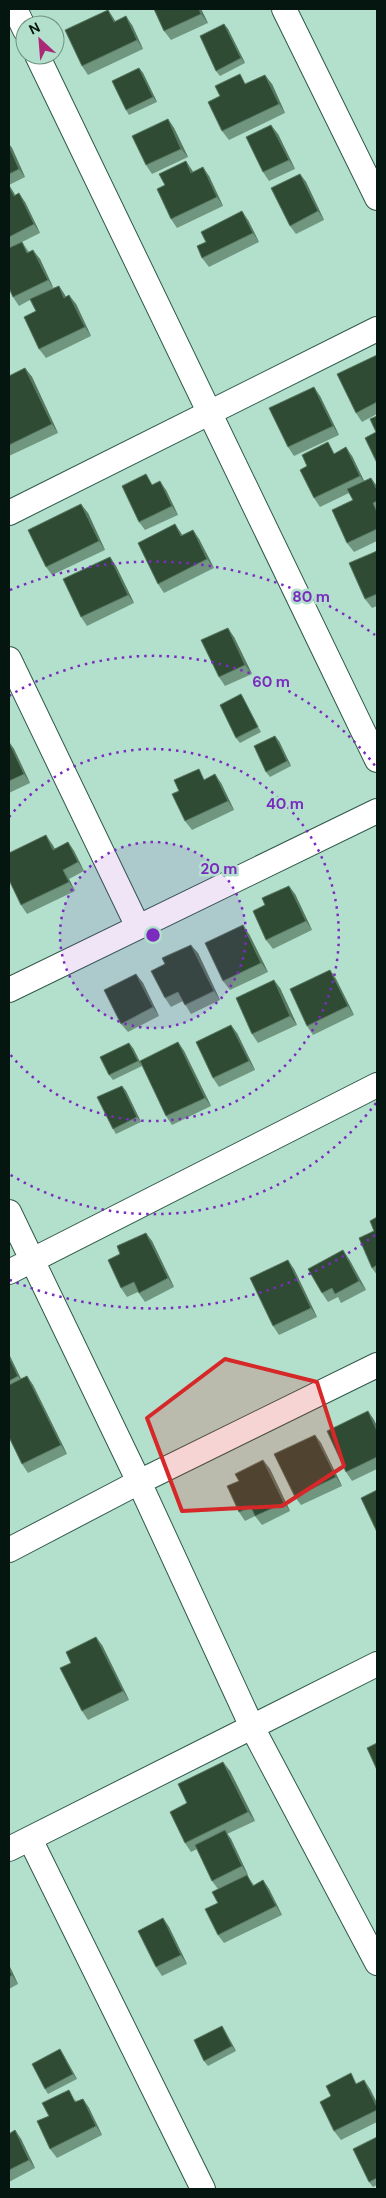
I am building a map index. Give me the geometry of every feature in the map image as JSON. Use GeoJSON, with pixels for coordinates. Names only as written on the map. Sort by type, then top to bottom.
{"type":"FeatureCollection","features":[{"type":"Feature","properties":{"kind":"street"},"geometry":{"type":"LineString","coordinates":[[284,9],[377,198]]}},
{"type":"Feature","properties":{"kind":"street"},"geometry":{"type":"LineString","coordinates":[[42,65],[377,760]]}},
{"type":"Feature","properties":{"kind":"street"},"geometry":{"type":"LineString","coordinates":[[9,513],[377,329]]}},
{"type":"Feature","properties":{"kind":"street"},"geometry":{"type":"LineString","coordinates":[[9,660],[138,927]]}},
{"type":"Feature","properties":{"kind":"street"},"geometry":{"type":"LineString","coordinates":[[9,990],[377,811]]}},
{"type":"Feature","properties":{"kind":"street"},"geometry":{"type":"LineString","coordinates":[[9,1272],[377,1086]]}},
{"type":"Feature","properties":{"kind":"street"},"geometry":{"type":"LineString","coordinates":[[9,1212],[139,1482],[252,1727],[377,1963]]}},
{"type":"Feature","properties":{"kind":"street"},"geometry":{"type":"LineString","coordinates":[[9,1550],[139,1482],[377,1365]]}},
{"type":"Feature","properties":{"kind":"street"},"geometry":{"type":"LineString","coordinates":[[9,1849],[377,1664]]}},
{"type":"Feature","properties":{"kind":"street"},"geometry":{"type":"LineString","coordinates":[[30,1838],[203,2189]]}},
{"type":"Feature","properties":{"kind":"highlighted area"},"geometry":{"type":"Polygon","coordinates":[[[225,1359],[317,1382],[344,1466],[282,1506],[182,1511],[147,1418],[225,1359]]]}},
{"type":"Feature","properties":{"kind":"building"},"geometry":{"type":"Polygon","coordinates":[[[154,9],[199,9],[201,14],[164,31],[154,9]]]}},
{"type":"Feature","properties":{"kind":"building"},"geometry":{"type":"Polygon","coordinates":[[[108,10],[114,22],[126,16],[137,40],[82,66],[65,30],[108,10]]]}},
{"type":"Feature","properties":{"kind":"building"},"geometry":{"type":"Polygon","coordinates":[[[224,24],[241,58],[216,71],[200,36],[224,24]]]}},
{"type":"Feature","properties":{"kind":"building"},"geometry":{"type":"Polygon","coordinates":[[[139,68],[153,97],[126,110],[112,81],[139,68]]]}},
{"type":"Feature","properties":{"kind":"building"},"geometry":{"type":"Polygon","coordinates":[[[240,74],[245,84],[265,75],[279,104],[222,131],[208,102],[220,96],[215,86],[240,74]]]}},
{"type":"Feature","properties":{"kind":"building"},"geometry":{"type":"Polygon","coordinates":[[[168,119],[181,149],[146,165],[132,136],[168,119]]]}},
{"type":"Feature","properties":{"kind":"building"},"geometry":{"type":"Polygon","coordinates":[[[271,125],[289,160],[263,172],[246,137],[271,125]]]}},
{"type":"Feature","properties":{"kind":"building"},"geometry":{"type":"Polygon","coordinates":[[[9,146],[19,169],[9,174],[9,146]]]}},
{"type":"Feature","properties":{"kind":"building"},"geometry":{"type":"Polygon","coordinates":[[[186,161],[191,173],[203,167],[217,197],[171,219],[157,189],[165,185],[159,174],[186,161]]]}},
{"type":"Feature","properties":{"kind":"building"},"geometry":{"type":"Polygon","coordinates":[[[300,174],[318,211],[290,226],[271,188],[300,174]]]}},
{"type":"Feature","properties":{"kind":"building"},"geometry":{"type":"Polygon","coordinates":[[[9,186],[14,196],[19,193],[34,224],[9,237],[9,186]]]}},
{"type":"Feature","properties":{"kind":"building"},"geometry":{"type":"Polygon","coordinates":[[[242,211],[253,233],[202,258],[197,246],[206,242],[201,232],[242,211]]]}},
{"type":"Feature","properties":{"kind":"building"},"geometry":{"type":"Polygon","coordinates":[[[22,242],[27,253],[33,250],[48,280],[13,297],[9,288],[9,248],[22,242]]]}},
{"type":"Feature","properties":{"kind":"building"},"geometry":{"type":"Polygon","coordinates":[[[59,286],[64,298],[69,295],[85,327],[39,349],[24,317],[36,311],[30,299],[59,286]]]}},
{"type":"Feature","properties":{"kind":"building"},"geometry":{"type":"Polygon","coordinates":[[[377,355],[377,402],[356,413],[337,374],[377,355]]]}},
{"type":"Feature","properties":{"kind":"building"},"geometry":{"type":"Polygon","coordinates":[[[25,368],[52,424],[9,445],[9,376],[25,368]]]}},
{"type":"Feature","properties":{"kind":"building"},"geometry":{"type":"Polygon","coordinates":[[[314,387],[333,426],[288,447],[269,408],[314,387]]]}},
{"type":"Feature","properties":{"kind":"building"},"geometry":{"type":"Polygon","coordinates":[[[377,416],[377,463],[365,438],[376,432],[370,419],[377,416]]]}},
{"type":"Feature","properties":{"kind":"building"},"geometry":{"type":"Polygon","coordinates":[[[328,442],[334,454],[346,447],[360,476],[314,498],[300,470],[307,466],[302,455],[328,442]]]}},
{"type":"Feature","properties":{"kind":"building"},"geometry":{"type":"Polygon","coordinates":[[[146,474],[152,485],[160,481],[172,506],[139,522],[122,486],[146,474]]]}},
{"type":"Feature","properties":{"kind":"building"},"geometry":{"type":"Polygon","coordinates":[[[371,478],[377,490],[377,501],[373,503],[377,512],[377,529],[347,543],[332,510],[353,500],[347,489],[371,478]]]}},
{"type":"Feature","properties":{"kind":"building"},"geometry":{"type":"Polygon","coordinates":[[[81,504],[99,541],[46,567],[28,530],[81,504]]]}},
{"type":"Feature","properties":{"kind":"building"},"geometry":{"type":"Polygon","coordinates":[[[175,524],[181,536],[193,530],[207,559],[158,584],[138,543],[175,524]]]}},
{"type":"Feature","properties":{"kind":"building"},"geometry":{"type":"Polygon","coordinates":[[[377,551],[377,594],[365,599],[349,563],[377,551]]]}},
{"type":"Feature","properties":{"kind":"building"},"geometry":{"type":"Polygon","coordinates":[[[110,557],[128,595],[81,617],[63,579],[110,557]]]}},
{"type":"Feature","properties":{"kind":"building"},"geometry":{"type":"Polygon","coordinates":[[[228,628],[245,665],[219,677],[201,640],[228,628]]]}},
{"type":"Feature","properties":{"kind":"building"},"geometry":{"type":"Polygon","coordinates":[[[241,694],[258,727],[236,738],[220,705],[241,694]]]}},
{"type":"Feature","properties":{"kind":"building"},"geometry":{"type":"Polygon","coordinates":[[[275,736],[287,761],[266,772],[254,746],[275,736]]]}},
{"type":"Feature","properties":{"kind":"building"},"geometry":{"type":"Polygon","coordinates":[[[9,742],[24,774],[9,781],[9,742]]]}},
{"type":"Feature","properties":{"kind":"building"},"geometry":{"type":"Polygon","coordinates":[[[199,769],[204,780],[215,774],[228,801],[185,821],[172,794],[179,791],[174,780],[199,769]]]}},
{"type":"Feature","properties":{"kind":"building"},"geometry":{"type":"Polygon","coordinates":[[[46,835],[53,850],[68,842],[78,862],[63,870],[69,882],[21,905],[9,880],[9,853],[46,835]]]}},
{"type":"Feature","properties":{"kind":"building"},"geometry":{"type":"Polygon","coordinates":[[[289,886],[306,921],[266,940],[253,911],[265,905],[262,898],[289,886]]]}},
{"type":"Feature","properties":{"kind":"building"},"geometry":{"type":"Polygon","coordinates":[[[243,925],[261,963],[223,981],[205,943],[243,925]]]}},
{"type":"Feature","properties":{"kind":"building"},"geometry":{"type":"Polygon","coordinates":[[[191,945],[214,991],[185,1005],[178,992],[165,998],[151,971],[165,964],[162,958],[191,945]]]}},
{"type":"Feature","properties":{"kind":"building"},"geometry":{"type":"Polygon","coordinates":[[[330,970],[348,1006],[307,1026],[290,989],[330,970]]]}},
{"type":"Feature","properties":{"kind":"building"},"geometry":{"type":"Polygon","coordinates":[[[136,974],[153,1007],[121,1024],[104,990],[136,974]]]}},
{"type":"Feature","properties":{"kind":"building"},"geometry":{"type":"Polygon","coordinates":[[[274,980],[290,1016],[252,1034],[236,998],[274,980]]]}},
{"type":"Feature","properties":{"kind":"building"},"geometry":{"type":"Polygon","coordinates":[[[231,1025],[249,1061],[213,1078],[196,1042],[231,1025]]]}},
{"type":"Feature","properties":{"kind":"building"},"geometry":{"type":"Polygon","coordinates":[[[178,1042],[205,1098],[166,1116],[140,1061],[178,1042]]]}},
{"type":"Feature","properties":{"kind":"building"},"geometry":{"type":"Polygon","coordinates":[[[129,1043],[138,1061],[109,1075],[100,1057],[129,1043]]]}},
{"type":"Feature","properties":{"kind":"building"},"geometry":{"type":"Polygon","coordinates":[[[122,1086],[137,1117],[113,1129],[97,1097],[122,1086]]]}},
{"type":"Feature","properties":{"kind":"building"},"geometry":{"type":"Polygon","coordinates":[[[377,1217],[377,1265],[372,1268],[359,1238],[374,1231],[370,1221],[377,1217]]]}},
{"type":"Feature","properties":{"kind":"building"},"geometry":{"type":"Polygon","coordinates":[[[146,1233],[168,1278],[139,1293],[134,1282],[121,1288],[108,1260],[120,1254],[117,1246],[146,1233]]]}},
{"type":"Feature","properties":{"kind":"building"},"geometry":{"type":"Polygon","coordinates":[[[343,1250],[359,1281],[335,1294],[332,1288],[322,1293],[308,1269],[343,1250]]]}},
{"type":"Feature","properties":{"kind":"building"},"geometry":{"type":"Polygon","coordinates":[[[288,1260],[311,1308],[273,1326],[250,1278],[288,1260]]]}},
{"type":"Feature","properties":{"kind":"building"},"geometry":{"type":"Polygon","coordinates":[[[9,1357],[18,1376],[9,1381],[9,1357]]]}},
{"type":"Feature","properties":{"kind":"building"},"geometry":{"type":"Polygon","coordinates":[[[27,1376],[61,1445],[22,1464],[9,1437],[9,1385],[27,1376]]]}},
{"type":"Feature","properties":{"kind":"building"},"geometry":{"type":"Polygon","coordinates":[[[368,1411],[377,1431],[377,1457],[346,1472],[327,1431],[368,1411]]]}},
{"type":"Feature","properties":{"kind":"building"},"geometry":{"type":"Polygon","coordinates":[[[315,1435],[336,1477],[295,1497],[274,1454],[315,1435]]]}},
{"type":"Feature","properties":{"kind":"building"},"geometry":{"type":"Polygon","coordinates":[[[263,1460],[284,1503],[255,1516],[251,1507],[239,1512],[227,1486],[239,1481],[235,1474],[263,1460]]]}},
{"type":"Feature","properties":{"kind":"building"},"geometry":{"type":"Polygon","coordinates":[[[377,1490],[377,1532],[361,1498],[377,1490]]]}},
{"type":"Feature","properties":{"kind":"building"},"geometry":{"type":"Polygon","coordinates":[[[96,1637],[123,1691],[82,1711],[60,1668],[71,1663],[66,1652],[96,1637]]]}},
{"type":"Feature","properties":{"kind":"building"},"geometry":{"type":"Polygon","coordinates":[[[377,1743],[377,1770],[367,1748],[377,1743]]]}},
{"type":"Feature","properties":{"kind":"building"},"geometry":{"type":"Polygon","coordinates":[[[223,1762],[248,1812],[185,1843],[170,1812],[187,1803],[178,1784],[223,1762]]]}},
{"type":"Feature","properties":{"kind":"building"},"geometry":{"type":"Polygon","coordinates":[[[225,1830],[242,1866],[212,1881],[195,1845],[225,1830]]]}},
{"type":"Feature","properties":{"kind":"building"},"geometry":{"type":"Polygon","coordinates":[[[247,1875],[253,1886],[263,1880],[276,1906],[218,1935],[205,1909],[218,1903],[212,1892],[247,1875]]]}},
{"type":"Feature","properties":{"kind":"building"},"geometry":{"type":"Polygon","coordinates":[[[163,1918],[181,1955],[156,1967],[138,1931],[163,1918]]]}},
{"type":"Feature","properties":{"kind":"building"},"geometry":{"type":"Polygon","coordinates":[[[222,2026],[232,2046],[204,2061],[194,2040],[222,2026]]]}},
{"type":"Feature","properties":{"kind":"building"},"geometry":{"type":"Polygon","coordinates":[[[60,2049],[73,2074],[45,2089],[32,2064],[60,2049]]]}},
{"type":"Feature","properties":{"kind":"building"},"geometry":{"type":"Polygon","coordinates":[[[351,2073],[356,2084],[364,2080],[377,2110],[334,2131],[320,2102],[331,2096],[326,2086],[351,2073]]]}},
{"type":"Feature","properties":{"kind":"building"},"geometry":{"type":"Polygon","coordinates":[[[69,2090],[75,2102],[83,2099],[96,2126],[50,2149],[37,2121],[49,2116],[42,2103],[69,2090]]]}},
{"type":"Feature","properties":{"kind":"building"},"geometry":{"type":"Polygon","coordinates":[[[15,2130],[29,2160],[9,2170],[9,2134],[15,2130]]]}},
{"type":"Feature","properties":{"kind":"building"},"geometry":{"type":"Polygon","coordinates":[[[377,2137],[377,2178],[369,2182],[353,2149],[377,2137]]]}}]}
